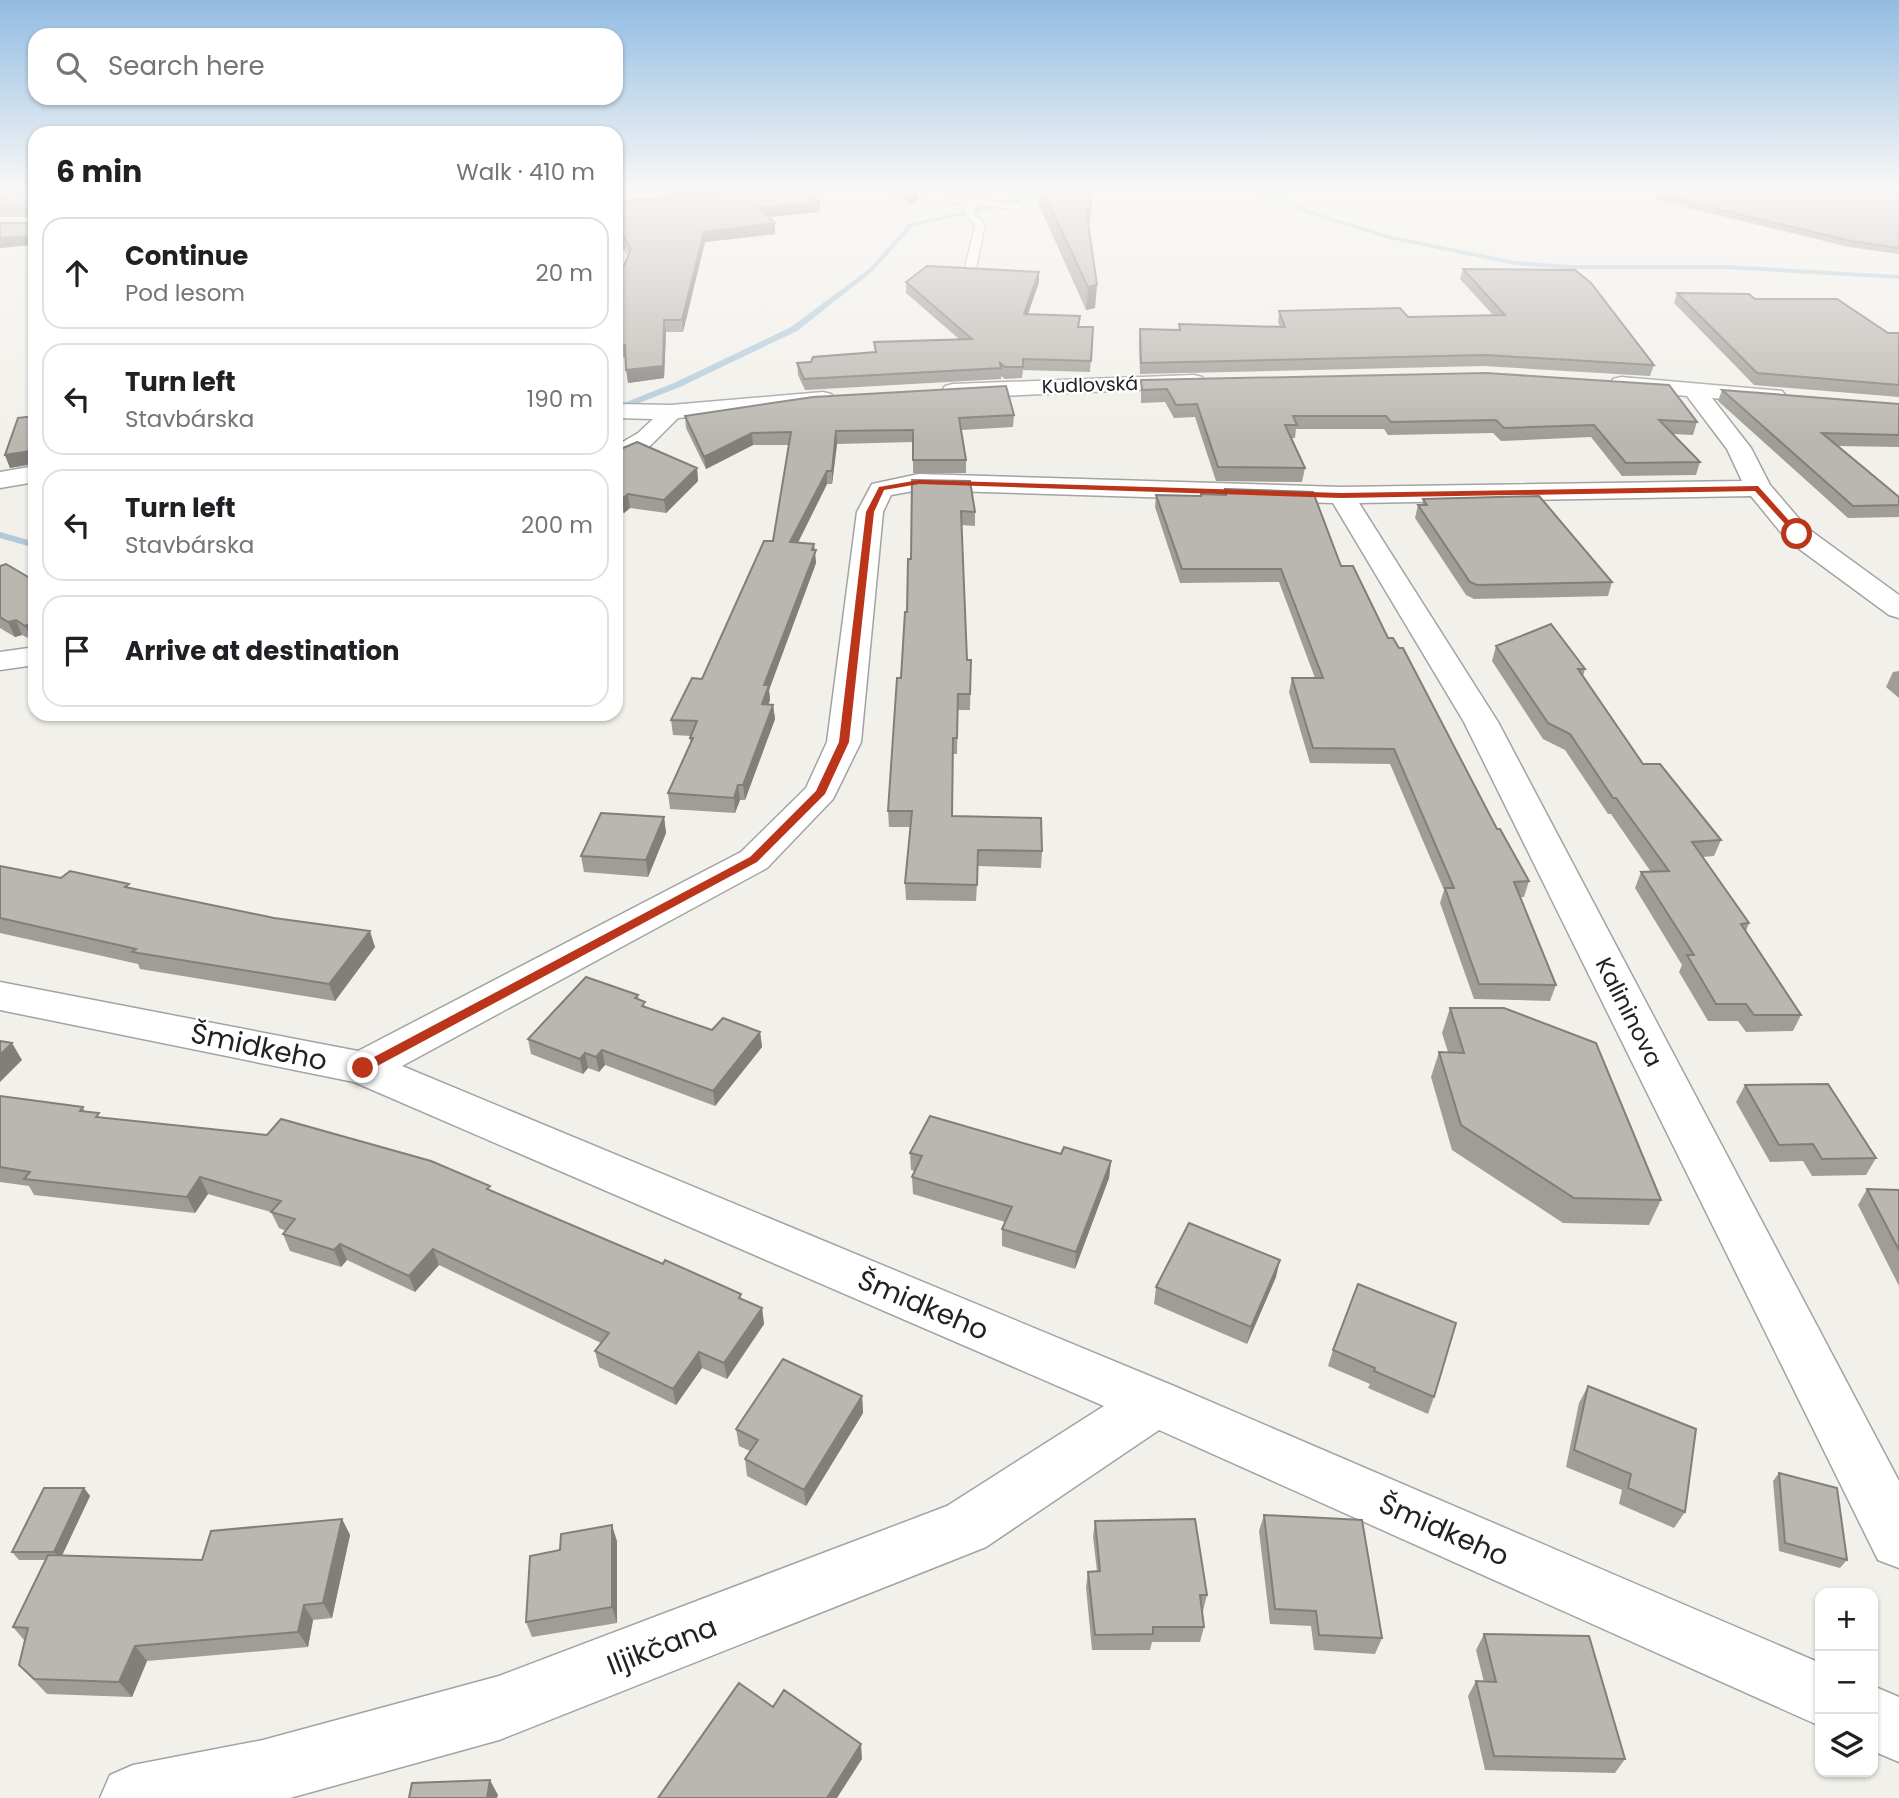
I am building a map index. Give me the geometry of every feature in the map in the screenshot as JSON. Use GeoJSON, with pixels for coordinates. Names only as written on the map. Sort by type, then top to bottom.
{"type":"FeatureCollection","features":[{"type":"Feature","properties":{"kind":"street","name":"Kudlovská"},"geometry":{"type":"LineString","coordinates":[[924,392],[1212,382]]}},
{"type":"Feature","properties":{"kind":"street"},"geometry":{"type":"LineString","coordinates":[[1602,382],[1790,397]]}},
{"type":"Feature","properties":{"kind":"street"},"geometry":{"type":"LineString","coordinates":[[1694,390],[1739,448],[1758,488],[1797,534],[1899,609]]}},
{"type":"Feature","properties":{"kind":"street"},"geometry":{"type":"LineString","coordinates":[[625,411],[671,412],[844,397]]}},
{"type":"Feature","properties":{"kind":"street"},"geometry":{"type":"LineString","coordinates":[[623,452],[657,430],[671,412]]}},
{"type":"Feature","properties":{"kind":"street"},"geometry":{"type":"LineString","coordinates":[[0,480],[28,475]]}},
{"type":"Feature","properties":{"kind":"street"},"geometry":{"type":"LineString","coordinates":[[363,1068],[754,860],[821,792],[844,742],[870,512],[881,489],[919,482],[1341,495],[1758,488]]}},
{"type":"Feature","properties":{"kind":"street","name":"Kalininova"},"geometry":{"type":"LineString","coordinates":[[1341,495],[1481,722],[1899,1540]]}},
{"type":"Feature","properties":{"kind":"street"},"geometry":{"type":"LineString","coordinates":[[0,661],[28,657]]}},
{"type":"Feature","properties":{"kind":"street","name":"Šmidkeho"},"geometry":{"type":"LineString","coordinates":[[0,996],[363,1068],[1155,1403],[1815,1693]]}},
{"type":"Feature","properties":{"kind":"street","name":"Iljikčana"},"geometry":{"type":"LineString","coordinates":[[133,1798],[264,1773],[499,1708],[695,1633],[966,1527],[1155,1403]]}},
{"type":"Feature","properties":{"kind":"street"},"geometry":{"type":"LineString","coordinates":[[1878,1720],[1899,1730]]}},
{"type":"Feature","properties":{"kind":"lane"},"geometry":{"type":"LineString","coordinates":[[969,275],[970,271]]}},
{"type":"Feature","properties":{"kind":"building"},"geometry":{"type":"Polygon","coordinates":[[[623,271],[694,271],[682,320],[664,320],[663,366],[626,370],[623,271]]]}},
{"type":"Feature","properties":{"kind":"building"},"geometry":{"type":"Polygon","coordinates":[[[921,271],[1039,272],[1024,314],[1080,316],[1078,327],[1093,327],[1091,361],[1023,359],[1023,367],[1005,367],[1000,363],[1001,368],[804,379],[797,363],[811,362],[813,357],[876,352],[874,342],[972,339],[906,282],[921,271]]]}},
{"type":"Feature","properties":{"kind":"building"},"geometry":{"type":"Polygon","coordinates":[[[1080,271],[1095,271],[1097,285],[1088,287],[1080,271]]]}},
{"type":"Feature","properties":{"kind":"building"},"geometry":{"type":"Polygon","coordinates":[[[1465,271],[1576,271],[1591,283],[1654,365],[1486,355],[1141,363],[1140,329],[1180,330],[1179,324],[1285,327],[1279,311],[1400,308],[1408,317],[1505,315],[1465,271]]]}},
{"type":"Feature","properties":{"kind":"building"},"geometry":{"type":"Polygon","coordinates":[[[1677,293],[1749,294],[1755,299],[1837,299],[1888,333],[1899,333],[1899,385],[1757,373],[1677,293]]]}},
{"type":"Feature","properties":{"kind":"building"},"geometry":{"type":"Polygon","coordinates":[[[1486,373],[1669,385],[1697,422],[1659,420],[1700,462],[1626,463],[1594,425],[1504,428],[1496,420],[1391,422],[1386,416],[1293,416],[1297,425],[1285,425],[1305,468],[1218,467],[1197,404],[1176,405],[1167,389],[1142,390],[1141,380],[1486,373]]]}},
{"type":"Feature","properties":{"kind":"building"},"geometry":{"type":"Polygon","coordinates":[[[1006,386],[1014,415],[959,418],[966,460],[913,460],[913,430],[836,431],[832,471],[827,471],[790,542],[814,544],[812,550],[816,550],[764,685],[769,685],[762,704],[773,705],[743,785],[738,785],[734,798],[668,793],[693,738],[690,738],[697,721],[671,720],[692,678],[702,679],[764,541],[773,541],[791,432],[752,433],[704,457],[685,416],[813,397],[1006,386]]]}},
{"type":"Feature","properties":{"kind":"building"},"geometry":{"type":"Polygon","coordinates":[[[1722,390],[1899,404],[1899,435],[1822,433],[1899,497],[1899,505],[1853,506],[1722,390]]]}},
{"type":"Feature","properties":{"kind":"building"},"geometry":{"type":"Polygon","coordinates":[[[28,417],[28,451],[5,455],[18,418],[28,417]]]}},
{"type":"Feature","properties":{"kind":"building"},"geometry":{"type":"Polygon","coordinates":[[[637,442],[697,468],[664,500],[628,494],[623,498],[623,448],[637,442]]]}},
{"type":"Feature","properties":{"kind":"building"},"geometry":{"type":"Polygon","coordinates":[[[912,480],[970,481],[975,512],[961,511],[967,660],[971,660],[970,694],[958,694],[957,738],[953,738],[952,816],[1041,818],[1042,851],[978,850],[977,885],[905,883],[912,811],[888,811],[897,678],[901,678],[907,612],[908,559],[911,559],[912,480]]]}},
{"type":"Feature","properties":{"kind":"building"},"geometry":{"type":"Polygon","coordinates":[[[1225,489],[1313,492],[1341,566],[1353,566],[1388,638],[1393,638],[1399,648],[1403,648],[1497,829],[1500,829],[1529,881],[1514,882],[1556,985],[1479,984],[1445,888],[1454,888],[1394,749],[1313,748],[1292,678],[1323,678],[1281,569],[1182,569],[1156,495],[1226,495],[1225,489]]]}},
{"type":"Feature","properties":{"kind":"building"},"geometry":{"type":"Polygon","coordinates":[[[1539,496],[1612,582],[1477,585],[1470,582],[1418,505],[1427,505],[1423,499],[1539,496]]]}},
{"type":"Feature","properties":{"kind":"building"},"geometry":{"type":"Polygon","coordinates":[[[6,564],[28,577],[28,624],[25,626],[16,620],[8,622],[0,617],[0,566],[6,564]]]}},
{"type":"Feature","properties":{"kind":"building"},"geometry":{"type":"Polygon","coordinates":[[[1551,624],[1585,669],[1578,669],[1643,764],[1660,764],[1721,840],[1692,842],[1749,923],[1741,924],[1801,1015],[1754,1015],[1746,1004],[1716,1004],[1687,955],[1694,955],[1641,872],[1669,871],[1616,798],[1613,798],[1570,734],[1548,723],[1496,646],[1551,624]]]}},
{"type":"Feature","properties":{"kind":"building"},"geometry":{"type":"Polygon","coordinates":[[[601,813],[664,817],[646,860],[581,856],[601,813]]]}},
{"type":"Feature","properties":{"kind":"building"},"geometry":{"type":"Polygon","coordinates":[[[0,866],[61,878],[70,871],[129,884],[125,887],[274,918],[370,931],[329,984],[132,952],[136,949],[0,918],[0,866]]]}},
{"type":"Feature","properties":{"kind":"building"},"geometry":{"type":"Polygon","coordinates":[[[586,977],[638,995],[635,998],[645,1002],[642,1006],[712,1030],[723,1018],[760,1032],[713,1091],[602,1050],[596,1057],[585,1053],[580,1059],[528,1039],[586,977]]]}},
{"type":"Feature","properties":{"kind":"building"},"geometry":{"type":"Polygon","coordinates":[[[1450,1008],[1504,1008],[1596,1043],[1661,1200],[1574,1198],[1461,1125],[1439,1052],[1464,1053],[1450,1008]]]}},
{"type":"Feature","properties":{"kind":"building"},"geometry":{"type":"Polygon","coordinates":[[[0,1041],[12,1043],[0,1055],[0,1041]]]}},
{"type":"Feature","properties":{"kind":"building"},"geometry":{"type":"Polygon","coordinates":[[[1828,1084],[1876,1158],[1822,1159],[1813,1144],[1779,1145],[1745,1085],[1828,1084]]]}},
{"type":"Feature","properties":{"kind":"building"},"geometry":{"type":"Polygon","coordinates":[[[0,1096],[83,1107],[80,1111],[99,1113],[96,1117],[267,1135],[281,1119],[431,1161],[490,1186],[487,1189],[663,1264],[665,1260],[741,1294],[739,1298],[762,1308],[724,1363],[699,1352],[673,1389],[595,1351],[609,1333],[433,1249],[409,1276],[340,1244],[334,1250],[283,1234],[295,1219],[271,1212],[281,1201],[200,1177],[187,1197],[24,1179],[30,1172],[0,1167],[0,1096]]]}},
{"type":"Feature","properties":{"kind":"building"},"geometry":{"type":"Polygon","coordinates":[[[930,1116],[1061,1154],[1064,1147],[1111,1161],[1076,1252],[1002,1229],[1012,1207],[912,1177],[922,1156],[910,1153],[930,1116]]]}},
{"type":"Feature","properties":{"kind":"building"},"geometry":{"type":"Polygon","coordinates":[[[1867,1189],[1899,1190],[1899,1250],[1867,1189]]]}},
{"type":"Feature","properties":{"kind":"building"},"geometry":{"type":"Polygon","coordinates":[[[1189,1223],[1280,1260],[1251,1327],[1156,1287],[1189,1223]]]}},
{"type":"Feature","properties":{"kind":"building"},"geometry":{"type":"Polygon","coordinates":[[[1358,1284],[1456,1323],[1434,1397],[1333,1350],[1358,1284]]]}},
{"type":"Feature","properties":{"kind":"building"},"geometry":{"type":"Polygon","coordinates":[[[783,1359],[862,1396],[804,1490],[745,1459],[758,1440],[736,1429],[783,1359]]]}},
{"type":"Feature","properties":{"kind":"building"},"geometry":{"type":"Polygon","coordinates":[[[1588,1386],[1696,1429],[1685,1512],[1628,1488],[1631,1474],[1574,1450],[1588,1386]]]}},
{"type":"Feature","properties":{"kind":"building"},"geometry":{"type":"Polygon","coordinates":[[[1779,1473],[1837,1488],[1847,1560],[1785,1543],[1779,1473]]]}},
{"type":"Feature","properties":{"kind":"building"},"geometry":{"type":"Polygon","coordinates":[[[44,1488],[84,1488],[54,1552],[12,1552],[44,1488]]]}},
{"type":"Feature","properties":{"kind":"building"},"geometry":{"type":"Polygon","coordinates":[[[1264,1515],[1362,1520],[1382,1638],[1319,1635],[1316,1611],[1275,1609],[1264,1515]]]}},
{"type":"Feature","properties":{"kind":"building"},"geometry":{"type":"Polygon","coordinates":[[[342,1519],[323,1603],[304,1605],[298,1632],[135,1646],[119,1682],[34,1679],[19,1665],[28,1628],[13,1627],[48,1555],[202,1560],[211,1531],[342,1519]]]}},
{"type":"Feature","properties":{"kind":"building"},"geometry":{"type":"Polygon","coordinates":[[[1195,1519],[1207,1595],[1200,1595],[1204,1627],[1153,1627],[1153,1634],[1095,1635],[1088,1572],[1100,1571],[1095,1521],[1195,1519]]]}},
{"type":"Feature","properties":{"kind":"building"},"geometry":{"type":"Polygon","coordinates":[[[612,1525],[612,1607],[526,1622],[530,1556],[560,1550],[561,1534],[612,1525]]]}},
{"type":"Feature","properties":{"kind":"building"},"geometry":{"type":"Polygon","coordinates":[[[1484,1634],[1589,1636],[1625,1759],[1494,1756],[1476,1681],[1496,1682],[1484,1634]]]}},
{"type":"Feature","properties":{"kind":"building"},"geometry":{"type":"Polygon","coordinates":[[[739,1683],[773,1707],[784,1690],[861,1744],[827,1798],[658,1798],[739,1683]]]}},
{"type":"Feature","properties":{"kind":"building"},"geometry":{"type":"Polygon","coordinates":[[[490,1780],[487,1798],[409,1798],[412,1783],[490,1780]]]}},
{"type":"Feature","properties":{"kind":"waterway"},"geometry":{"type":"LineString","coordinates":[[623,406],[677,385],[794,329],[870,271]]}},
{"type":"Feature","properties":{"kind":"waterway"},"geometry":{"type":"LineString","coordinates":[[1794,271],[1899,277]]}},
{"type":"Feature","properties":{"kind":"waterway"},"geometry":{"type":"LineString","coordinates":[[0,535],[28,543]]}},
{"type":"Feature","properties":{"kind":"route"},"geometry":{"type":"LineString","coordinates":[[363,1068],[754,860],[821,792],[844,742],[870,512],[881,489],[919,482],[1341,495],[1758,488],[1797,534]]}}]}
